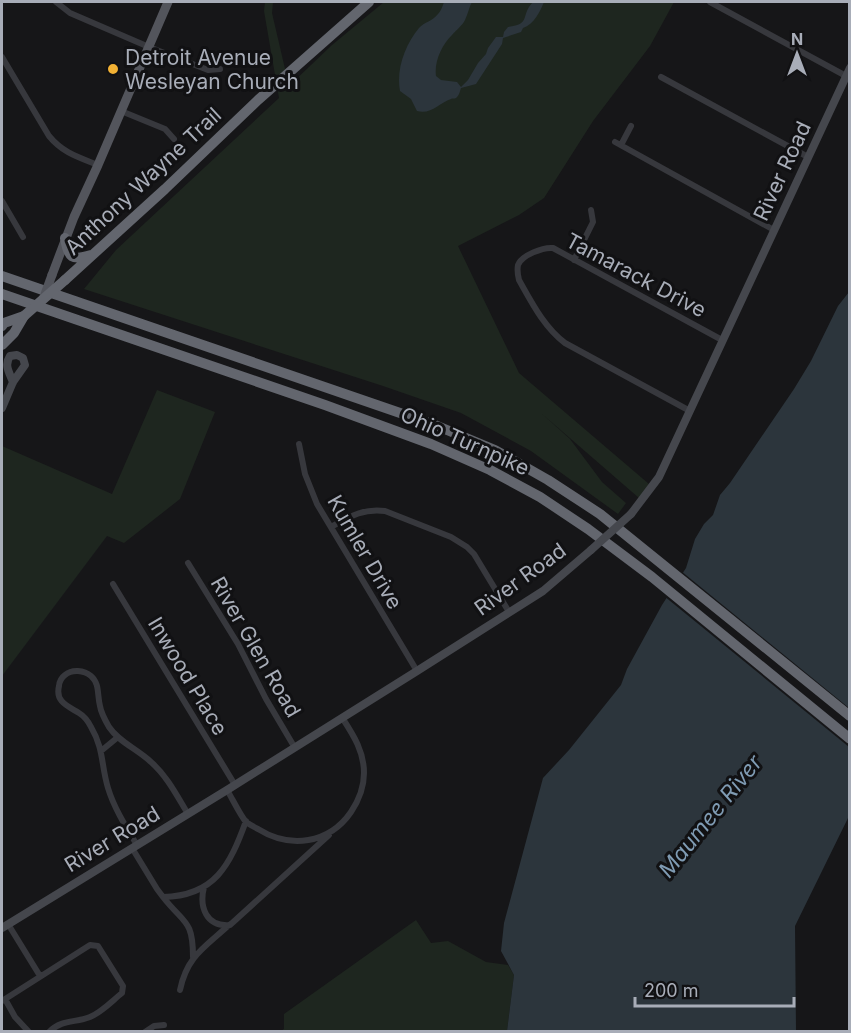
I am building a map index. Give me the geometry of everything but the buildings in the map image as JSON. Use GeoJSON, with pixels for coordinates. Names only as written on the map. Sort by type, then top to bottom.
{"type":"FeatureCollection","features":[{"type":"Feature","properties":{"kind":"highway","name":"Anthony Wayne Trail"},"geometry":{"type":"LineString","coordinates":[[2,345],[14,333],[24,316],[44,297],[94,254],[258,100],[369,2]]}},
{"type":"Feature","properties":{"kind":"highway"},"geometry":{"type":"LineString","coordinates":[[65,238],[67,252],[71,257],[79,259],[94,254]]}},
{"type":"Feature","properties":{"kind":"highway","name":"Ohio Turnpike"},"geometry":{"type":"LineString","coordinates":[[2,276],[435,425],[495,450],[548,480],[600,514],[849,716]]}},
{"type":"Feature","properties":{"kind":"highway","name":"Ohio Turnpike"},"geometry":{"type":"LineString","coordinates":[[2,294],[325,405],[431,444],[490,470],[540,497],[588,529],[652,577],[849,739]]}},
{"type":"Feature","properties":{"kind":"highway","name":"Anthony Wayne Trail"},"geometry":{"type":"LineString","coordinates":[[3,324],[24,316]]}},
{"type":"Feature","properties":{"kind":"main road"},"geometry":{"type":"LineString","coordinates":[[44,297],[65,238],[168,2]]}},
{"type":"Feature","properties":{"kind":"street"},"geometry":{"type":"LineString","coordinates":[[56,2],[70,13],[149,46],[208,70],[220,69]]}},
{"type":"Feature","properties":{"kind":"street"},"geometry":{"type":"LineString","coordinates":[[710,2],[848,72]]}},
{"type":"Feature","properties":{"kind":"street"},"geometry":{"type":"LineString","coordinates":[[2,57],[56,144],[70,154],[98,165]]}},
{"type":"Feature","properties":{"kind":"street","name":"River Road"},"geometry":{"type":"LineString","coordinates":[[5,926],[343,719],[543,591],[631,514],[659,477],[848,72]]}},
{"type":"Feature","properties":{"kind":"street"},"geometry":{"type":"LineString","coordinates":[[661,77],[808,157]]}},
{"type":"Feature","properties":{"kind":"street"},"geometry":{"type":"LineString","coordinates":[[121,111],[165,129],[174,139]]}},
{"type":"Feature","properties":{"kind":"street"},"geometry":{"type":"LineString","coordinates":[[631,126],[618,143],[774,230]]}},
{"type":"Feature","properties":{"kind":"street"},"geometry":{"type":"LineString","coordinates":[[2,201],[23,237]]}},
{"type":"Feature","properties":{"kind":"street"},"geometry":{"type":"LineString","coordinates":[[574,260],[593,222],[591,210]]}},
{"type":"Feature","properties":{"kind":"street","name":"Tamarack Drive"},"geometry":{"type":"LineString","coordinates":[[690,411],[554,335],[519,280],[518,265],[533,253],[553,248],[722,340]]}},
{"type":"Feature","properties":{"kind":"street"},"geometry":{"type":"LineString","coordinates":[[2,408],[13,382]]}},
{"type":"Feature","properties":{"kind":"street","name":"Kumler Drive"},"geometry":{"type":"LineString","coordinates":[[299,444],[305,474],[317,504],[417,672]]}},
{"type":"Feature","properties":{"kind":"street"},"geometry":{"type":"LineString","coordinates":[[331,527],[355,513],[378,510],[451,537],[474,555],[509,612]]}},
{"type":"Feature","properties":{"kind":"street","name":"River Glen Road"},"geometry":{"type":"LineString","coordinates":[[188,563],[238,644],[266,699],[295,748]]}},
{"type":"Feature","properties":{"kind":"street","name":"Inwood Place"},"geometry":{"type":"LineString","coordinates":[[113,584],[231,787],[246,821]]}},
{"type":"Feature","properties":{"kind":"street"},"geometry":{"type":"LineString","coordinates":[[188,814],[177,795],[151,762],[111,730],[103,716],[94,679],[81,671],[67,673],[59,684],[60,699],[88,722],[101,751],[107,786],[112,799],[163,897],[190,928],[193,957]]}},
{"type":"Feature","properties":{"kind":"street"},"geometry":{"type":"LineString","coordinates":[[180,990],[193,957],[347,818],[356,804],[363,783],[363,762],[354,736],[343,719]]}},
{"type":"Feature","properties":{"kind":"street"},"geometry":{"type":"LineString","coordinates":[[101,751],[118,737]]}},
{"type":"Feature","properties":{"kind":"street"},"geometry":{"type":"LineString","coordinates":[[163,897],[183,896],[204,887],[229,860],[246,821],[268,835],[286,840],[311,840],[332,832]]}},
{"type":"Feature","properties":{"kind":"street"},"geometry":{"type":"LineString","coordinates":[[204,887],[202,905],[207,915],[215,923],[230,925]]}},
{"type":"Feature","properties":{"kind":"street"},"geometry":{"type":"LineString","coordinates":[[5,926],[40,976]]}},
{"type":"Feature","properties":{"kind":"street"},"geometry":{"type":"LineString","coordinates":[[29,1032],[3,1000],[90,945],[98,946],[123,986],[122,993],[96,1014],[56,1025],[49,1032]]}},
{"type":"Feature","properties":{"kind":"street"},"geometry":{"type":"LineString","coordinates":[[145,1032],[154,1026],[164,1025]]}},
{"type":"Feature","properties":{"kind":"shaded area"},"geometry":{"type":"Polygon","coordinates":[[[265,2],[273,2],[272,13],[289,86],[332,45],[384,2],[674,2],[650,46],[593,121],[544,198],[519,215],[458,246],[519,373],[649,484],[639,498],[541,413],[570,439],[602,482],[626,503],[618,514],[531,451],[461,413],[84,289],[116,250],[279,98],[264,11],[265,2]]]}},
{"type":"Feature","properties":{"kind":"shaded area"},"geometry":{"type":"Polygon","coordinates":[[[157,390],[215,412],[180,499],[124,543],[107,536],[2,676],[2,446],[112,494],[157,390]]]}},
{"type":"Feature","properties":{"kind":"shaded area"},"geometry":{"type":"Polygon","coordinates":[[[416,920],[431,943],[448,941],[486,962],[508,965],[514,975],[507,1031],[279,1032],[284,1029],[284,1014],[416,920]]]}},
{"type":"Feature","properties":{"kind":"water"},"geometry":{"type":"Polygon","coordinates":[[[444,2],[472,2],[464,22],[442,48],[436,65],[436,76],[441,80],[457,82],[461,87],[496,37],[503,37],[508,27],[520,24],[533,2],[544,2],[536,17],[521,32],[503,38],[502,44],[476,84],[461,88],[456,98],[431,110],[417,111],[411,99],[400,91],[399,74],[406,50],[414,35],[421,26],[436,16],[444,2]]]}},
{"type":"Feature","properties":{"kind":"water","name":"Maumee River"},"geometry":{"type":"Polygon","coordinates":[[[849,292],[849,816],[795,926],[796,1031],[507,1031],[514,975],[501,951],[504,923],[543,778],[569,750],[621,685],[627,669],[662,605],[686,568],[695,539],[713,515],[720,495],[794,389],[811,361],[838,306],[849,292]]]}},
{"type":"Feature","properties":{"kind":"pier"},"geometry":{"type":"Polygon","coordinates":[[[681,571],[849,708],[849,747],[664,596],[681,571]]]}},
{"type":"Feature","properties":{"kind":"place","name":"Detroit Avenue Wesleyan Church"},"geometry":{"type":"Point","coordinates":[113,69]}}]}
